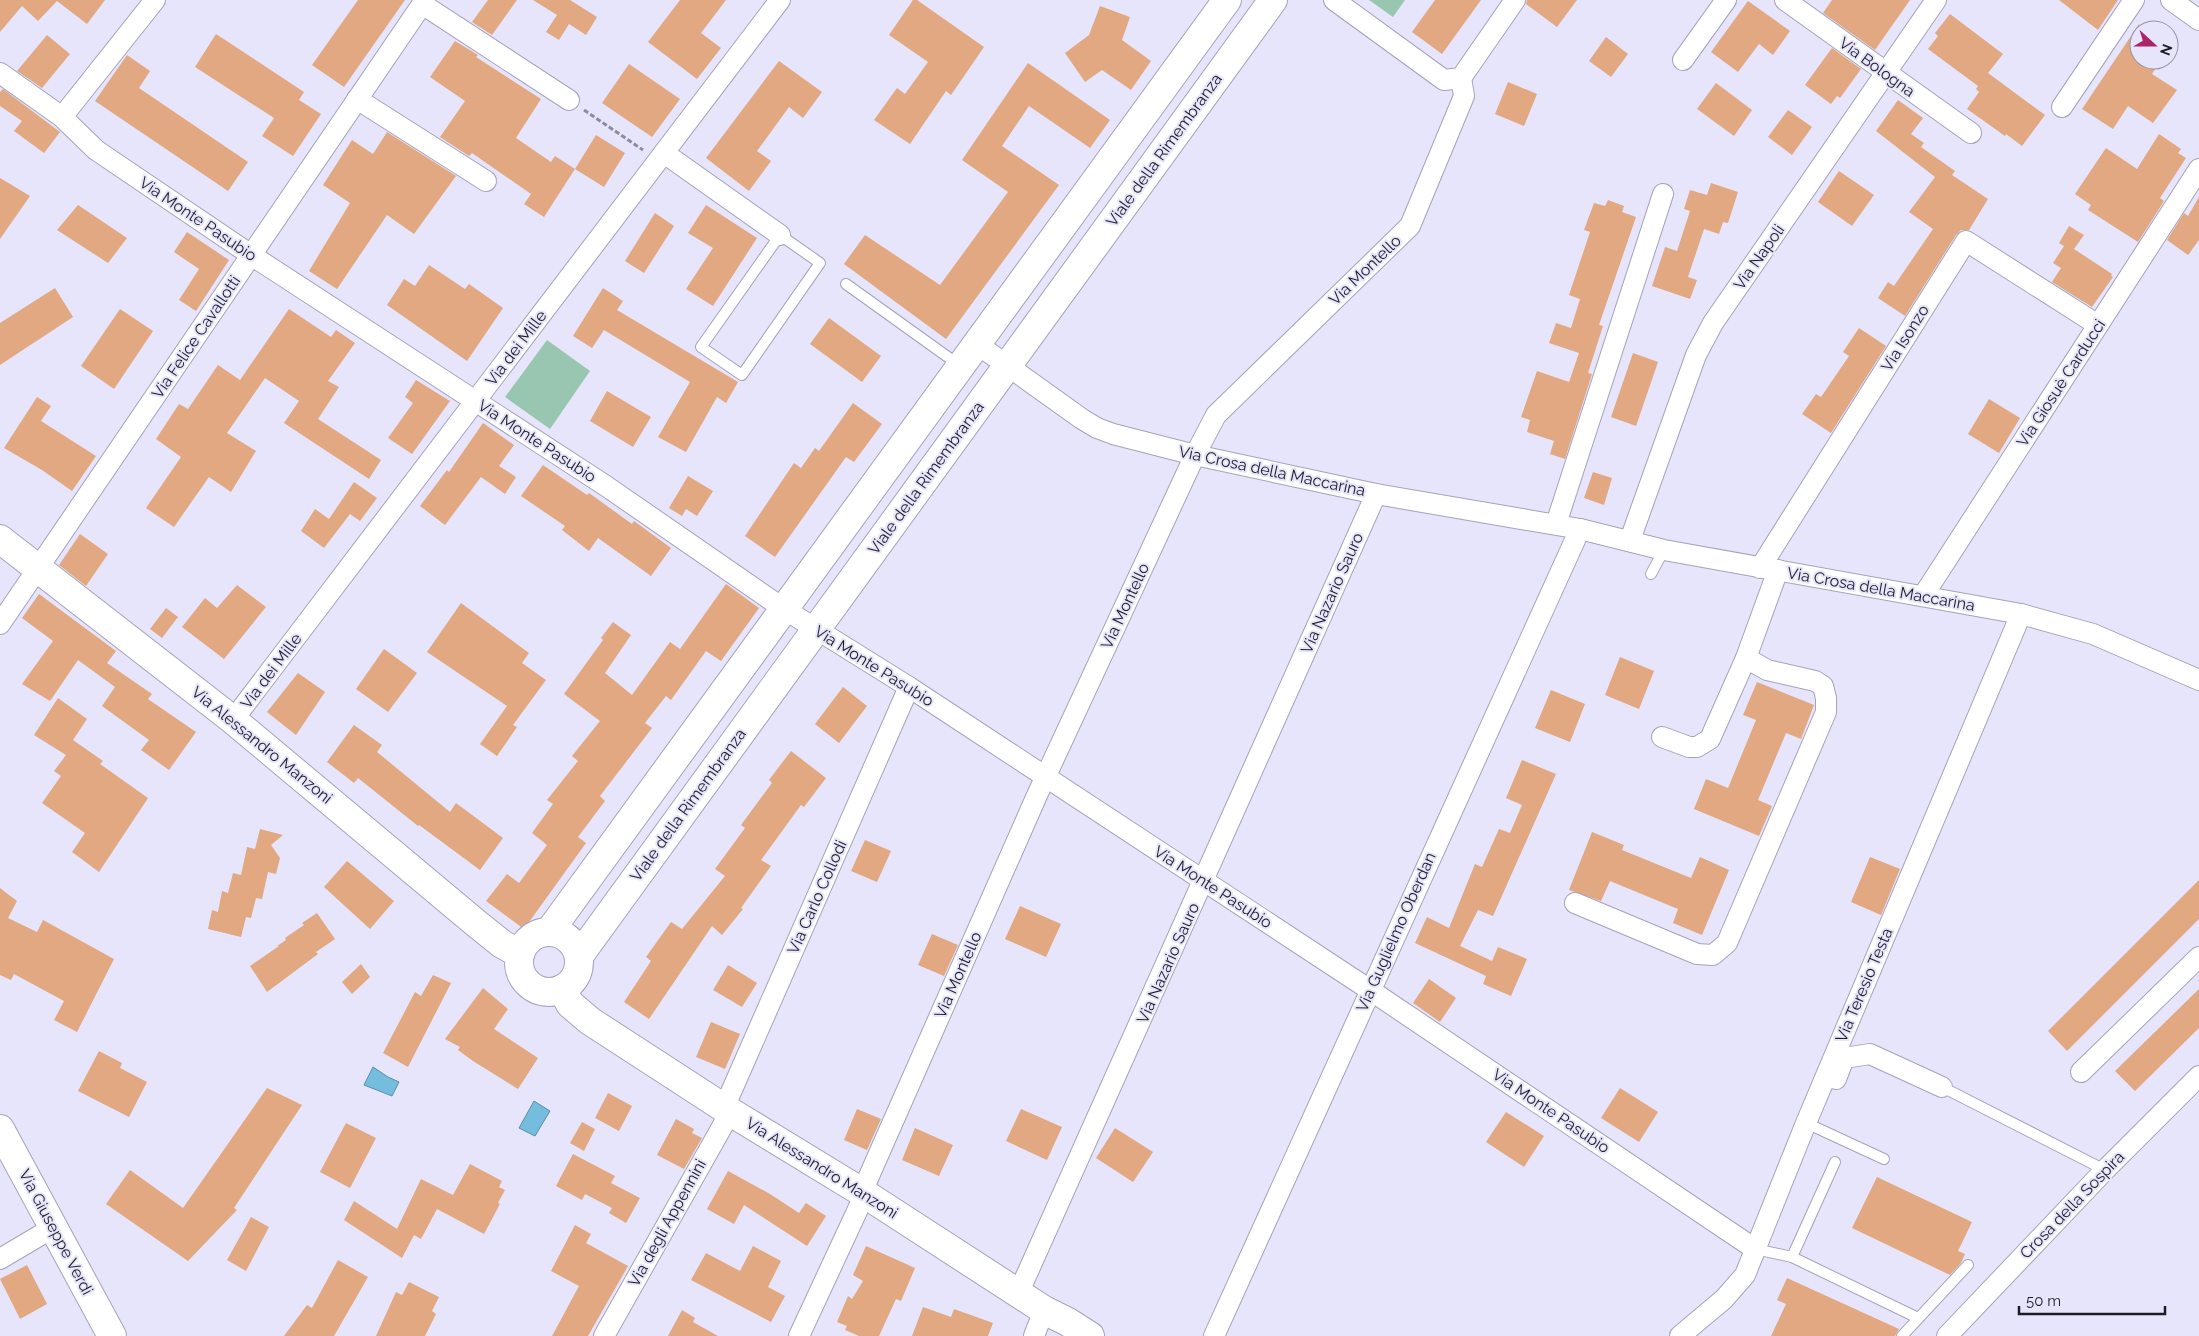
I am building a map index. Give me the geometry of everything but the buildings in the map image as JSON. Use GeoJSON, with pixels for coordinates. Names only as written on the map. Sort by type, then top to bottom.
{"type":"FeatureCollection","features":[{"type":"Feature","properties":{"kind":"street"},"geometry":{"type":"LineString","coordinates":[[62,116],[155,0]]}},
{"type":"Feature","properties":{"kind":"street","name":"Via dei Mille"},"geometry":{"type":"LineString","coordinates":[[233,720],[780,0]]}},
{"type":"Feature","properties":{"kind":"street"},"geometry":{"type":"LineString","coordinates":[[549,932],[1228,0]]}},
{"type":"Feature","properties":{"kind":"street"},"geometry":{"type":"LineString","coordinates":[[1334,0],[1444,80],[1461,78],[1516,0]]}},
{"type":"Feature","properties":{"kind":"street"},"geometry":{"type":"LineString","coordinates":[[1683,60],[1726,0]]}},
{"type":"Feature","properties":{"kind":"street","name":"Via Bologna"},"geometry":{"type":"LineString","coordinates":[[1785,0],[1885,74],[1971,133]]}},
{"type":"Feature","properties":{"kind":"street","name":"Via Napoli"},"geometry":{"type":"LineString","coordinates":[[1630,540],[1696,356],[1713,323],[1936,0]]}},
{"type":"Feature","properties":{"kind":"street"},"geometry":{"type":"LineString","coordinates":[[2062,107],[2134,0]]}},
{"type":"Feature","properties":{"kind":"street"},"geometry":{"type":"LineString","coordinates":[[2171,0],[2199,20]]}},
{"type":"Feature","properties":{"kind":"street"},"geometry":{"type":"LineString","coordinates":[[423,2],[569,100]]}},
{"type":"Feature","properties":{"kind":"street","name":"Via Felice Cavallotti"},"geometry":{"type":"LineString","coordinates":[[0,624],[423,2]]}},
{"type":"Feature","properties":{"kind":"street","name":"Viale della Rimembranza"},"geometry":{"type":"LineString","coordinates":[[579,956],[1008,366],[1261,3]]}},
{"type":"Feature","properties":{"kind":"street","name":"Via Monte Pasubio"},"geometry":{"type":"LineString","coordinates":[[0,73],[62,116],[96,150],[251,255],[606,486],[784,609],[910,687],[1370,990],[1755,1249]]}},
{"type":"Feature","properties":{"kind":"street","name":"Via Montello"},"geometry":{"type":"LineString","coordinates":[[799,1336],[1046,777],[1195,455],[1216,415],[1410,226],[1464,96],[1461,78]]}},
{"type":"Feature","properties":{"kind":"street"},"geometry":{"type":"LineString","coordinates":[[357,99],[486,181]]}},
{"type":"Feature","properties":{"kind":"street"},"geometry":{"type":"LineString","coordinates":[[664,153],[780,234]]}},
{"type":"Feature","properties":{"kind":"street","name":"Via Giosuè Carducci"},"geometry":{"type":"LineString","coordinates":[[1923,596],[2199,169]]}},
{"type":"Feature","properties":{"kind":"street"},"geometry":{"type":"LineString","coordinates":[[1556,524],[1663,194]]}},
{"type":"Feature","properties":{"kind":"street","name":"Via Isonzo"},"geometry":{"type":"LineString","coordinates":[[1769,569],[1966,241],[2098,325]]}},
{"type":"Feature","properties":{"kind":"street","name":"Via Crosa della Maccarina"},"geometry":{"type":"LineString","coordinates":[[977,344],[1097,428],[1195,455],[1376,494],[1580,528],[1664,550],[2021,614],[2093,634],[2199,680]]}},
{"type":"Feature","properties":{"kind":"street","name":"Via Nazario Sauro"},"geometry":{"type":"LineString","coordinates":[[1018,1294],[1376,494]]}},
{"type":"Feature","properties":{"kind":"street","name":"Via Guglielmo Oberdan"},"geometry":{"type":"LineString","coordinates":[[1214,1336],[1580,528]]}},
{"type":"Feature","properties":{"kind":"street","name":"Via Alessandro Manzoni"},"geometry":{"type":"LineString","coordinates":[[0,540],[233,720],[477,924],[502,944],[520,954]]}},
{"type":"Feature","properties":{"kind":"street"},"geometry":{"type":"LineString","coordinates":[[1662,737],[1689,747],[1697,747],[1710,739],[1746,658],[1769,569]]}},
{"type":"Feature","properties":{"kind":"street","name":"Via Teresio Testa"},"geometry":{"type":"LineString","coordinates":[[1680,1336],[1724,1300],[1745,1275],[1811,1125],[2021,614]]}},
{"type":"Feature","properties":{"kind":"street"},"geometry":{"type":"LineString","coordinates":[[1575,903],[1697,954],[1713,955],[1727,943],[1826,712],[1826,698],[1823,686],[1815,681],[1767,670],[1746,658]]}},
{"type":"Feature","properties":{"kind":"street","name":"Via Carlo Collodi"},"geometry":{"type":"LineString","coordinates":[[727,1109],[910,687]]}},
{"type":"Feature","properties":{"kind":"street"},"geometry":{"type":"LineString","coordinates":[[549,932],[557,932],[571,941],[579,956],[579,966],[576,976],[570,984],[562,989],[545,992],[530,985],[520,971],[520,954],[523,947],[534,936],[549,932]]}},
{"type":"Feature","properties":{"kind":"street"},"geometry":{"type":"LineString","coordinates":[[2081,1072],[2199,957]]}},
{"type":"Feature","properties":{"kind":"street","name":"Via Alessandro Manzoni"},"geometry":{"type":"LineString","coordinates":[[562,989],[570,1004],[590,1020],[1018,1294],[1090,1336]]}},
{"type":"Feature","properties":{"kind":"street"},"geometry":{"type":"LineString","coordinates":[[1811,1125],[1844,1058],[1870,1054],[1942,1087]]}},
{"type":"Feature","properties":{"kind":"street","name":"Crosa della Sospira"},"geometry":{"type":"LineString","coordinates":[[1947,1336],[2105,1170],[2199,1076]]}},
{"type":"Feature","properties":{"kind":"street","name":"Via degli Appennini"},"geometry":{"type":"LineString","coordinates":[[604,1336],[727,1109]]}},
{"type":"Feature","properties":{"kind":"street","name":"Via Giuseppe Verdi"},"geometry":{"type":"LineString","coordinates":[[0,1129],[112,1336]]}},
{"type":"Feature","properties":{"kind":"street"},"geometry":{"type":"LineString","coordinates":[[0,1258],[54,1227]]}},
{"type":"Feature","properties":{"kind":"street"},"geometry":{"type":"LineString","coordinates":[[1034,1336],[1044,1310]]}},
{"type":"Feature","properties":{"kind":"lane"},"geometry":{"type":"LineString","coordinates":[[780,234],[820,263],[742,376],[701,347],[780,234]]}},
{"type":"Feature","properties":{"kind":"lane"},"geometry":{"type":"LineString","coordinates":[[846,284],[961,366]]}},
{"type":"Feature","properties":{"kind":"lane"},"geometry":{"type":"LineString","coordinates":[[1651,574],[1664,550]]}},
{"type":"Feature","properties":{"kind":"lane"},"geometry":{"type":"LineString","coordinates":[[1942,1087],[2105,1170]]}},
{"type":"Feature","properties":{"kind":"lane"},"geometry":{"type":"LineString","coordinates":[[1811,1125],[1884,1159]]}},
{"type":"Feature","properties":{"kind":"lane"},"geometry":{"type":"LineString","coordinates":[[1792,1257],[1835,1162]]}},
{"type":"Feature","properties":{"kind":"lane"},"geometry":{"type":"LineString","coordinates":[[1755,1249],[1792,1257],[1918,1318]]}},
{"type":"Feature","properties":{"kind":"lane"},"geometry":{"type":"LineString","coordinates":[[1902,1336],[1968,1265]]}},
{"type":"Feature","properties":{"kind":"path"},"geometry":{"type":"LineString","coordinates":[[569,100],[643,150]]}},
{"type":"Feature","properties":{"kind":"green space"},"geometry":{"type":"Polygon","coordinates":[[[1369,0],[1405,0],[1393,17],[1369,0]]]}},
{"type":"Feature","properties":{"kind":"green space"},"geometry":{"type":"Polygon","coordinates":[[[547,340],[590,371],[550,429],[505,397],[547,340]]]}},
{"type":"Feature","properties":{"kind":"water"},"geometry":{"type":"Polygon","coordinates":[[[373,1067],[399,1082],[392,1096],[364,1085],[373,1067]]]}},
{"type":"Feature","properties":{"kind":"water"},"geometry":{"type":"Polygon","coordinates":[[[534,1101],[550,1111],[535,1136],[519,1128],[534,1101]]]}}]}
